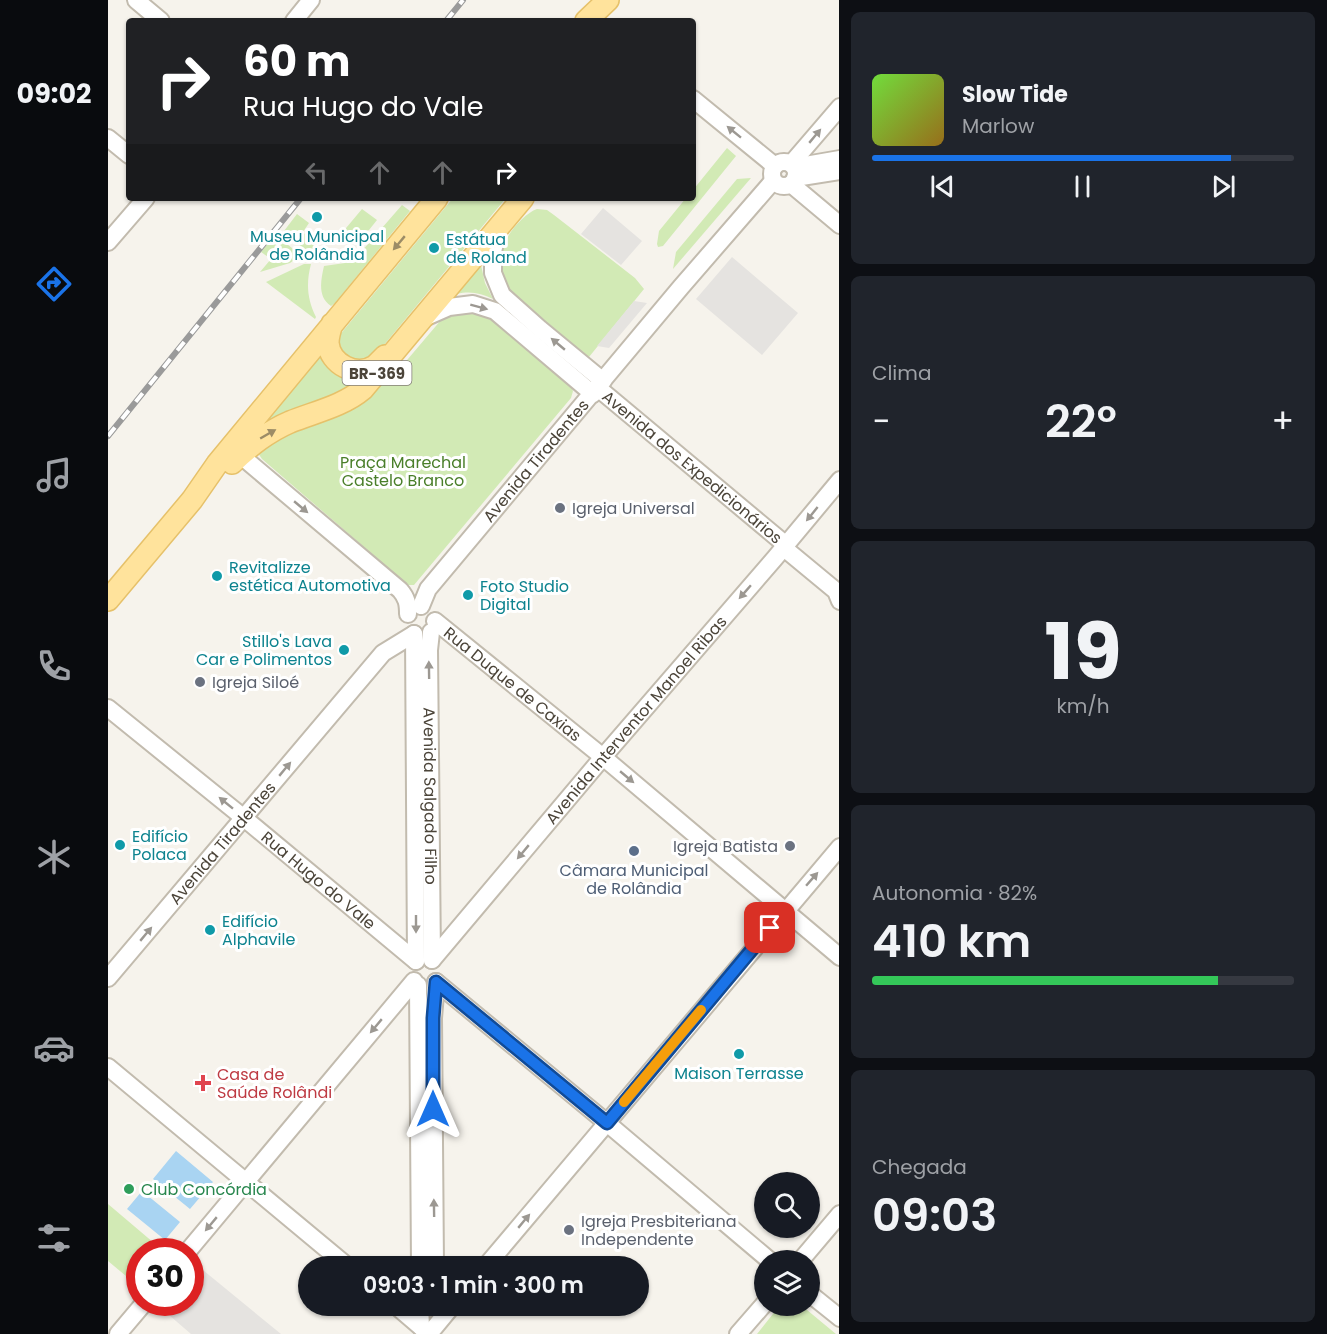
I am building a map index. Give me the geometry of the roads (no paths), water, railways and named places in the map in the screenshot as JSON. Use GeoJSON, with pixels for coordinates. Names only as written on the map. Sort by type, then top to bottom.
{"type":"FeatureCollection","features":[{"type":"Feature","properties":{"kind":"main road"},"geometry":{"type":"LineString","coordinates":[[589,18],[608,0]]}},
{"type":"Feature","properties":{"kind":"main road"},"geometry":{"type":"LineString","coordinates":[[605,18],[614,0]]}},
{"type":"Feature","properties":{"kind":"main road","name":"BR-369"},"geometry":{"type":"LineString","coordinates":[[108,600],[434,201]]}},
{"type":"Feature","properties":{"kind":"main road","name":"BR-369"},"geometry":{"type":"LineString","coordinates":[[192,500],[240,455],[269,432],[339,404],[355,395],[370,382],[521,201]]}},
{"type":"Feature","properties":{"kind":"main road"},"geometry":{"type":"LineString","coordinates":[[332,324],[329,336],[330,351],[342,366],[356,370],[373,367],[406,338]]}},
{"type":"Feature","properties":{"kind":"street"},"geometry":{"type":"LineString","coordinates":[[135,0],[157,18]]}},
{"type":"Feature","properties":{"kind":"street"},"geometry":{"type":"LineString","coordinates":[[296,18],[311,0]]}},
{"type":"Feature","properties":{"kind":"street"},"geometry":{"type":"LineString","coordinates":[[696,101],[786,173],[839,224]]}},
{"type":"Feature","properties":{"kind":"street","name":"Avenida Tiradentes"},"geometry":{"type":"LineString","coordinates":[[415,610],[428,589],[692,275],[786,173],[839,108]]}},
{"type":"Feature","properties":{"kind":"street"},"geometry":{"type":"LineString","coordinates":[[108,138],[126,153]]}},
{"type":"Feature","properties":{"kind":"street"},"geometry":{"type":"LineString","coordinates":[[786,173],[839,159]]}},
{"type":"Feature","properties":{"kind":"street"},"geometry":{"type":"LineString","coordinates":[[786,173],[839,171]]}},
{"type":"Feature","properties":{"kind":"street"},"geometry":{"type":"LineString","coordinates":[[108,242],[143,201]]}},
{"type":"Feature","properties":{"kind":"street","name":"Avenida dos Expedicionários"},"geometry":{"type":"LineString","coordinates":[[498,229],[493,252],[493,273],[502,295],[598,388]]}},
{"type":"Feature","properties":{"kind":"street","name":"Avenida dos Expedicionários"},"geometry":{"type":"LineString","coordinates":[[424,318],[449,307],[473,304],[495,311],[598,388],[785,546],[836,591],[839,598]]}},
{"type":"Feature","properties":{"kind":"street"},"geometry":{"type":"LineString","coordinates":[[240,455],[400,590],[415,610]]}},
{"type":"Feature","properties":{"kind":"street","name":"Avenida Interventor Manoel Ribas"},"geometry":{"type":"LineString","coordinates":[[424,961],[603,757],[839,481]]}},
{"type":"Feature","properties":{"kind":"street"},"geometry":{"type":"LineString","coordinates":[[427,608],[433,613],[433,626],[428,634],[414,634],[408,628],[406,621],[415,610],[427,608]]}},
{"type":"Feature","properties":{"kind":"street","name":"Rua Duque de Caxias"},"geometry":{"type":"LineString","coordinates":[[433,626],[603,757],[839,956]]}},
{"type":"Feature","properties":{"kind":"street","name":"Avenida Salgado Filho"},"geometry":{"type":"LineString","coordinates":[[424,961],[429,650],[433,626]]}},
{"type":"Feature","properties":{"kind":"street","name":"Avenida Tiradentes"},"geometry":{"type":"LineString","coordinates":[[108,978],[383,653],[414,634]]}},
{"type":"Feature","properties":{"kind":"street","name":"Avenida Salgado Filho"},"geometry":{"type":"LineString","coordinates":[[414,634],[424,961]]}},
{"type":"Feature","properties":{"kind":"street","name":"Rua Hugo do Vale"},"geometry":{"type":"LineString","coordinates":[[108,708],[424,961]]}},
{"type":"Feature","properties":{"kind":"street"},"geometry":{"type":"LineString","coordinates":[[494,1256],[839,848]]}},
{"type":"Feature","properties":{"kind":"street"},"geometry":{"type":"LineString","coordinates":[[420,1256],[433,1018],[436,982],[439,975],[438,967],[424,961],[411,970],[411,977],[422,986],[429,986],[436,982]]}},
{"type":"Feature","properties":{"kind":"street"},"geometry":{"type":"LineString","coordinates":[[436,982],[757,1250]]}},
{"type":"Feature","properties":{"kind":"street"},"geometry":{"type":"LineString","coordinates":[[416,983],[434,1256]]}},
{"type":"Feature","properties":{"kind":"street"},"geometry":{"type":"LineString","coordinates":[[199,1238],[416,983]]}},
{"type":"Feature","properties":{"kind":"street"},"geometry":{"type":"LineString","coordinates":[[108,1067],[335,1256]]}},
{"type":"Feature","properties":{"kind":"street"},"geometry":{"type":"LineString","coordinates":[[809,1250],[839,1215]]}},
{"type":"Feature","properties":{"kind":"street"},"geometry":{"type":"LineString","coordinates":[[820,1302],[839,1317]]}},
{"type":"Feature","properties":{"kind":"street"},"geometry":{"type":"LineString","coordinates":[[118,1334],[133,1316]]}},
{"type":"Feature","properties":{"kind":"street"},"geometry":{"type":"LineString","coordinates":[[410,1316],[429,1329],[442,1316]]}},
{"type":"Feature","properties":{"kind":"street"},"geometry":{"type":"LineString","coordinates":[[738,1334],[754,1316]]}},
{"type":"Feature","properties":{"kind":"water"},"geometry":{"type":"Polygon","coordinates":[[[176,1151],[213,1182],[190,1209],[153,1179],[176,1151]]]}},
{"type":"Feature","properties":{"kind":"water"},"geometry":{"type":"Polygon","coordinates":[[[142,1191],[180,1222],[167,1238],[163,1238],[127,1209],[142,1191]]]}},
{"type":"Feature","properties":{"kind":"railway"},"geometry":{"type":"LineString","coordinates":[[448,18],[463,0]]}},
{"type":"Feature","properties":{"kind":"railway"},"geometry":{"type":"LineString","coordinates":[[108,436],[299,201]]}},
{"type":"Feature","properties":{"kind":"place","name":"Museu Municipal de Rolândia"},"geometry":{"type":"Point","coordinates":[317,217]}},
{"type":"Feature","properties":{"kind":"place","name":"Estátua de Roland"},"geometry":{"type":"Point","coordinates":[434,248]}},
{"type":"Feature","properties":{"kind":"place","name":"Igreja Universal"},"geometry":{"type":"Point","coordinates":[560,508]}},
{"type":"Feature","properties":{"kind":"place","name":"Revitalizze estética Automotiva"},"geometry":{"type":"Point","coordinates":[217,576]}},
{"type":"Feature","properties":{"kind":"place","name":"Foto Studio Digital"},"geometry":{"type":"Point","coordinates":[468,595]}},
{"type":"Feature","properties":{"kind":"place","name":"Stillo's Lava Car e Polimentos"},"geometry":{"type":"Point","coordinates":[344,650]}},
{"type":"Feature","properties":{"kind":"place","name":"Igreja Siloé"},"geometry":{"type":"Point","coordinates":[200,682]}},
{"type":"Feature","properties":{"kind":"place","name":"Edifício Polaca"},"geometry":{"type":"Point","coordinates":[120,845]}},
{"type":"Feature","properties":{"kind":"place","name":"Igreja Batista"},"geometry":{"type":"Point","coordinates":[790,846]}},
{"type":"Feature","properties":{"kind":"place","name":"Câmara Municipal de Rolândia"},"geometry":{"type":"Point","coordinates":[634,851]}},
{"type":"Feature","properties":{"kind":"place","name":"Edifício Alphavile"},"geometry":{"type":"Point","coordinates":[210,930]}},
{"type":"Feature","properties":{"kind":"place","name":"Maison Terrasse"},"geometry":{"type":"Point","coordinates":[739,1054]}},
{"type":"Feature","properties":{"kind":"place","name":"Casa de Saúde Rolândi"},"geometry":{"type":"Point","coordinates":[203,1083]}},
{"type":"Feature","properties":{"kind":"place","name":"Club Concórdia"},"geometry":{"type":"Point","coordinates":[129,1189]}},
{"type":"Feature","properties":{"kind":"place","name":"Igreja Presbiteriana Independente"},"geometry":{"type":"Point","coordinates":[569,1230]}},
{"type":"Feature","properties":{"kind":"park label","name":"Praça Marechal Castelo Branco"},"geometry":{"type":"Point","coordinates":[403,471]}}]}
